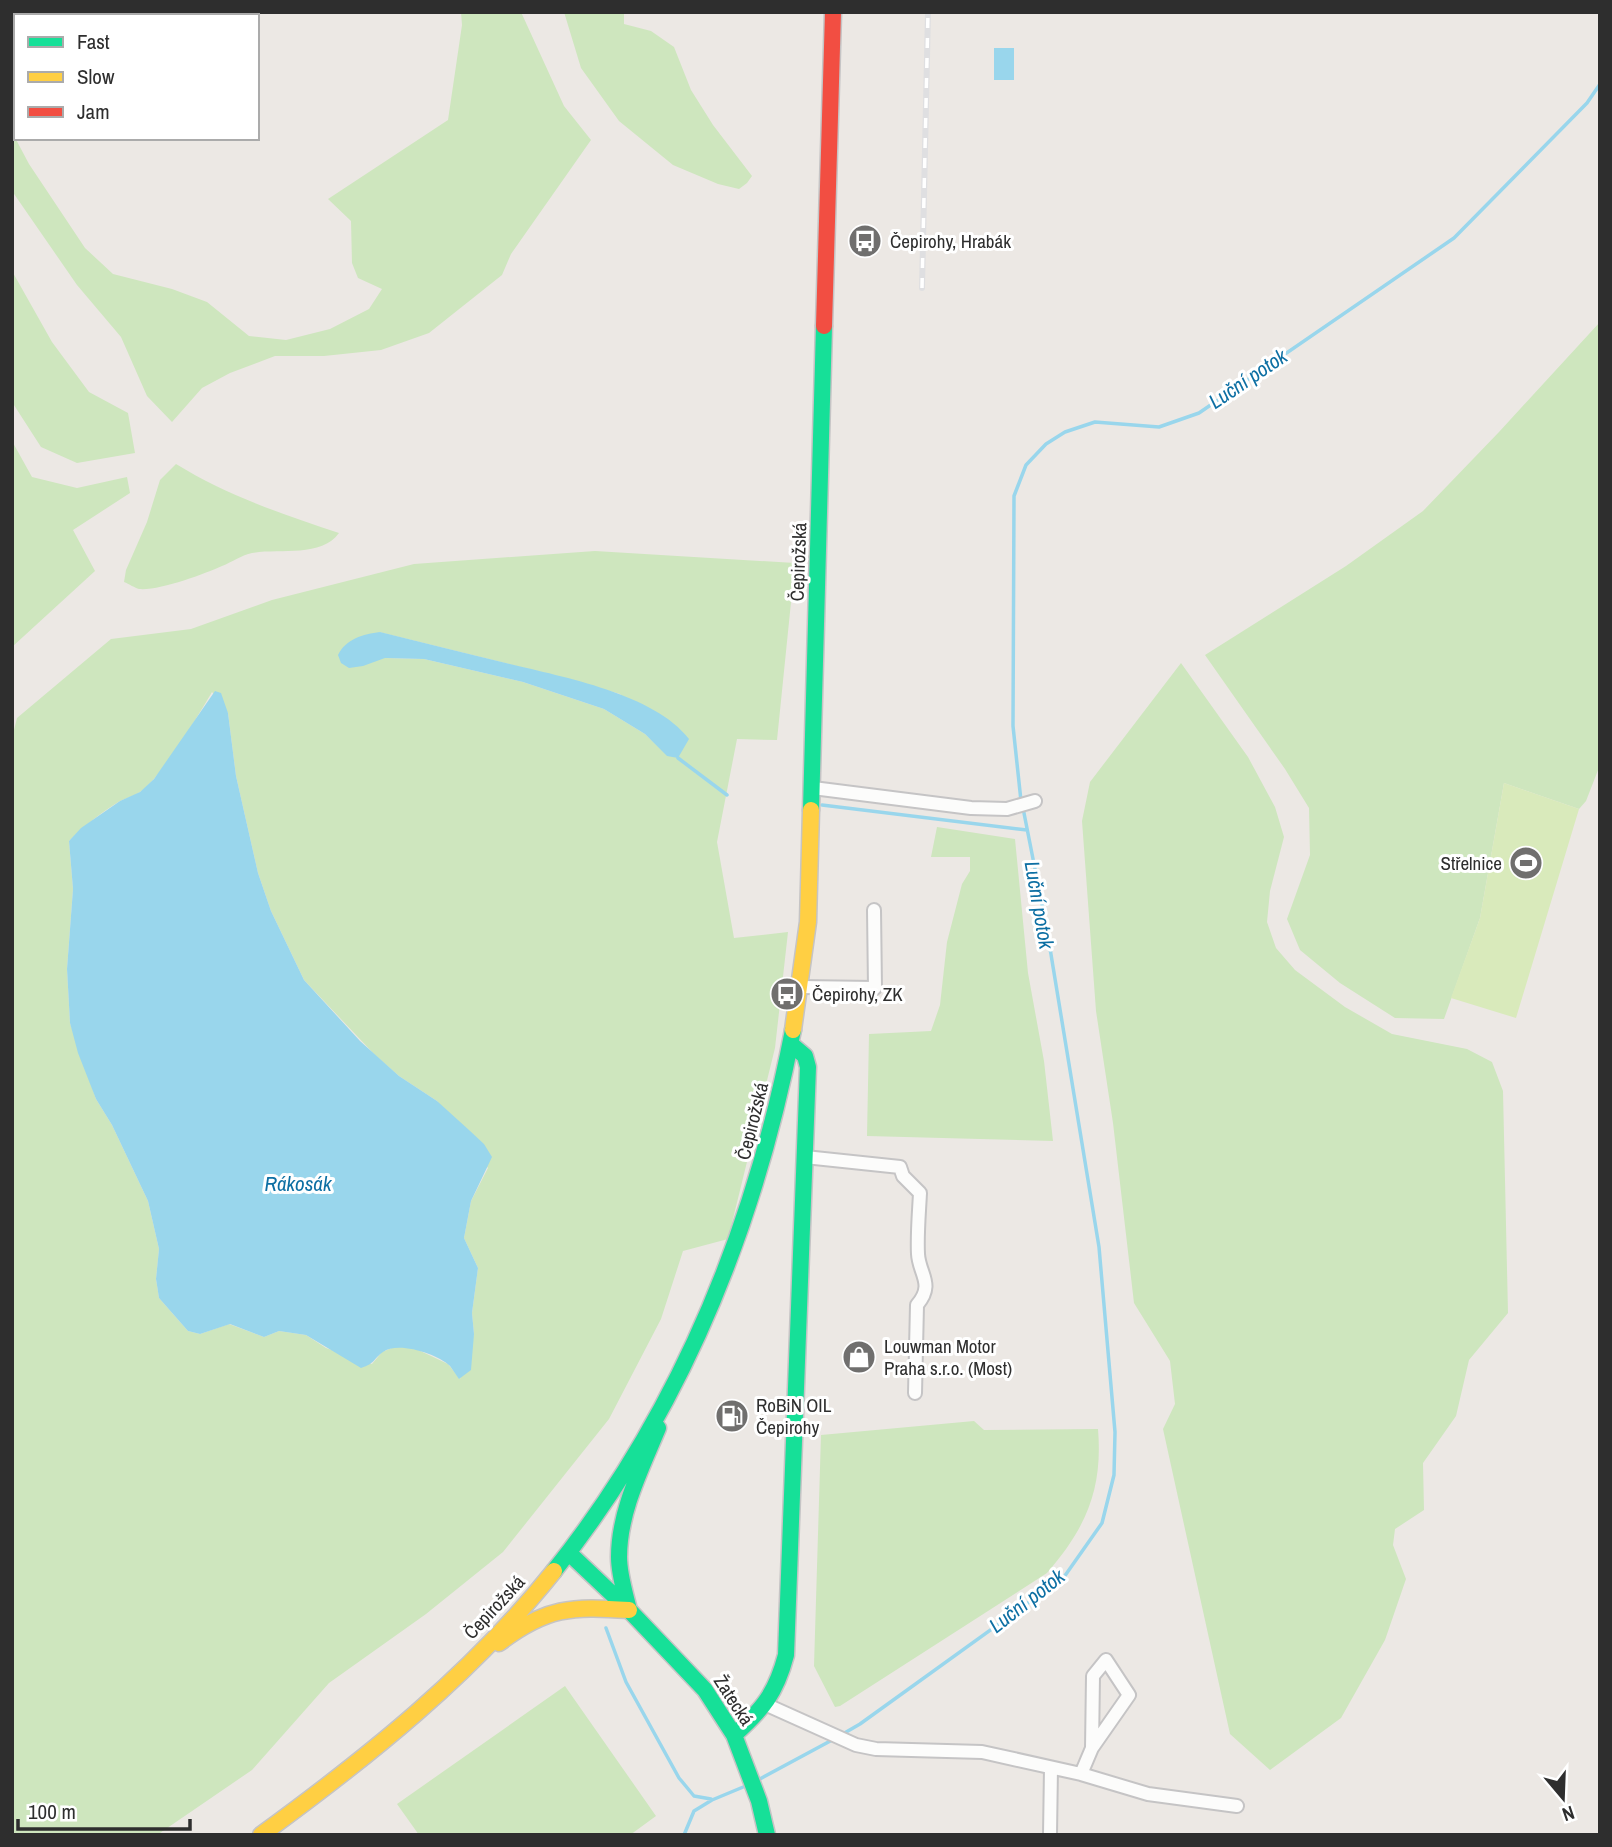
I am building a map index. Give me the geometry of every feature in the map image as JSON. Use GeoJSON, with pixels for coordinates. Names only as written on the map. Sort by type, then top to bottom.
{"type":"FeatureCollection","features":[{"type":"Feature","properties":{"kind":"main road","name":"Čepirožská"},"geometry":{"type":"LineString","coordinates":[[261,1835],[360,1763],[452,1681],[569,1553],[626,1470],[678,1379],[718,1294],[749,1212],[792,1045],[801,987],[808,909],[833,12]]}},
{"type":"Feature","properties":{"kind":"main road"},"geometry":{"type":"LineString","coordinates":[[734,1735],[767,1705],[778,1684],[786,1655],[808,1067],[805,1056],[792,1045]]}},
{"type":"Feature","properties":{"kind":"main road"},"geometry":{"type":"LineString","coordinates":[[452,1681],[513,1631],[545,1613],[587,1606],[629,1610],[619,1558],[625,1516],[632,1491],[678,1379]]}},
{"type":"Feature","properties":{"kind":"main road","name":"Žatecká"},"geometry":{"type":"LineString","coordinates":[[569,1553],[629,1610],[705,1690],[734,1735],[767,1835]]}},
{"type":"Feature","properties":{"kind":"street"},"geometry":{"type":"LineString","coordinates":[[813,788],[971,808],[1007,809],[1035,802]]}},
{"type":"Feature","properties":{"kind":"street"},"geometry":{"type":"LineString","coordinates":[[801,987],[875,988],[874,909]]}},
{"type":"Feature","properties":{"kind":"street"},"geometry":{"type":"LineString","coordinates":[[805,1157],[900,1167],[903,1176],[920,1194],[918,1258],[925,1274],[924,1297],[917,1305],[915,1393]]}},
{"type":"Feature","properties":{"kind":"street"},"geometry":{"type":"LineString","coordinates":[[1081,1774],[1092,1748],[1129,1695],[1106,1660],[1093,1676],[1092,1748]]}},
{"type":"Feature","properties":{"kind":"street"},"geometry":{"type":"LineString","coordinates":[[767,1705],[856,1745],[876,1749],[982,1752],[1081,1774],[1148,1794],[1237,1806]]}},
{"type":"Feature","properties":{"kind":"street"},"geometry":{"type":"LineString","coordinates":[[1050,1835],[1051,1768]]}},
{"type":"Feature","properties":{"kind":"green space"},"geometry":{"type":"Polygon","coordinates":[[[461,12],[521,12],[564,106],[591,140],[511,254],[502,275],[429,333],[381,350],[324,356],[275,356],[230,373],[202,388],[172,422],[147,396],[121,337],[77,285],[12,191],[12,132],[29,164],[85,248],[113,274],[172,289],[207,302],[249,336],[286,340],[330,329],[369,309],[382,289],[358,278],[352,263],[351,221],[328,199],[448,120],[462,25],[461,12]]]}},
{"type":"Feature","properties":{"kind":"green space"},"geometry":{"type":"Polygon","coordinates":[[[564,12],[624,12],[624,24],[651,31],[674,47],[691,90],[713,125],[752,176],[747,183],[739,189],[718,184],[673,165],[619,121],[581,68],[564,12]]]}},
{"type":"Feature","properties":{"kind":"green space"},"geometry":{"type":"Polygon","coordinates":[[[12,271],[52,342],[89,392],[128,413],[135,453],[77,463],[41,447],[12,402],[12,271]]]}},
{"type":"Feature","properties":{"kind":"green space"},"geometry":{"type":"Polygon","coordinates":[[[1600,322],[1600,765],[1586,801],[1579,809],[1504,783],[1480,918],[1444,1019],[1395,1018],[1340,983],[1300,950],[1287,919],[1310,855],[1309,808],[1205,655],[1346,566],[1423,511],[1600,322]]]}},
{"type":"Feature","properties":{"kind":"green space"},"geometry":{"type":"Polygon","coordinates":[[[12,441],[32,477],[77,488],[127,477],[130,493],[73,530],[95,571],[12,647],[12,441]]]}},
{"type":"Feature","properties":{"kind":"green space"},"geometry":{"type":"Polygon","coordinates":[[[176,464],[235,495],[339,533],[331,541],[311,549],[252,553],[181,581],[148,589],[136,588],[124,582],[126,570],[147,522],[160,480],[176,464]]]}},
{"type":"Feature","properties":{"kind":"green space"},"geometry":{"type":"Polygon","coordinates":[[[595,551],[795,563],[777,740],[737,739],[717,842],[734,938],[788,932],[775,1048],[728,1239],[683,1251],[661,1319],[609,1419],[503,1552],[426,1614],[329,1683],[252,1770],[157,1835],[12,1835],[12,738],[17,718],[111,639],[191,629],[272,600],[414,564],[595,551]],[[379,632],[385,658],[424,659],[523,682],[604,709],[645,734],[668,756],[620,694],[379,632]],[[212,692],[179,746],[149,785],[107,810],[69,841],[73,889],[67,969],[70,1023],[96,1099],[112,1125],[148,1201],[159,1249],[156,1279],[159,1298],[188,1331],[200,1334],[229,1324],[264,1337],[279,1331],[306,1335],[326,1348],[372,1364],[382,1352],[394,1347],[412,1347],[448,1364],[460,1379],[474,1334],[472,1313],[478,1268],[464,1238],[471,1201],[488,1168],[437,1101],[399,1076],[375,1055],[304,980],[271,911],[258,873],[236,776],[228,713],[212,692]]]}},
{"type":"Feature","properties":{"kind":"green space"},"geometry":{"type":"Polygon","coordinates":[[[1181,663],[1248,757],[1275,807],[1284,837],[1270,891],[1267,922],[1276,948],[1295,970],[1345,1007],[1392,1034],[1467,1049],[1492,1062],[1503,1091],[1508,1313],[1469,1360],[1456,1416],[1423,1463],[1424,1510],[1395,1529],[1393,1545],[1406,1579],[1385,1640],[1341,1718],[1270,1770],[1230,1734],[1163,1429],[1175,1404],[1170,1361],[1134,1303],[1113,1123],[1096,1011],[1082,821],[1090,782],[1181,663]]]}},
{"type":"Feature","properties":{"kind":"green space","name":"Střelnice"},"geometry":{"type":"Polygon","coordinates":[[[1504,783],[1579,809],[1516,1018],[1451,998],[1480,918],[1504,783]]]}},
{"type":"Feature","properties":{"kind":"green space"},"geometry":{"type":"Polygon","coordinates":[[[937,827],[1015,839],[1028,973],[1044,1061],[1053,1141],[867,1136],[869,1034],[931,1031],[940,1005],[947,942],[962,884],[970,871],[970,857],[931,857],[937,827]]]}},
{"type":"Feature","properties":{"kind":"green space"},"geometry":{"type":"Polygon","coordinates":[[[974,1421],[984,1430],[1098,1429],[1098,1470],[1082,1523],[1047,1573],[835,1707],[814,1666],[821,1435],[974,1421]]]}},
{"type":"Feature","properties":{"kind":"green space"},"geometry":{"type":"Polygon","coordinates":[[[565,1686],[656,1816],[630,1835],[419,1835],[397,1804],[565,1686]]]}},
{"type":"Feature","properties":{"kind":"water"},"geometry":{"type":"Polygon","coordinates":[[[994,48],[1014,48],[1014,80],[994,80],[994,48]]]}},
{"type":"Feature","properties":{"kind":"water"},"geometry":{"type":"Polygon","coordinates":[[[380,632],[607,690],[654,710],[674,723],[689,739],[678,758],[667,756],[645,734],[604,709],[523,682],[424,659],[385,658],[349,668],[341,663],[338,655],[350,641],[380,632]]]}},
{"type":"Feature","properties":{"kind":"water","name":"Rákosák"},"geometry":{"type":"Polygon","coordinates":[[[215,691],[221,693],[228,713],[236,776],[258,873],[271,911],[304,980],[360,1041],[399,1076],[437,1101],[484,1144],[492,1157],[471,1201],[464,1238],[478,1268],[472,1313],[474,1334],[471,1370],[459,1379],[444,1362],[427,1353],[407,1348],[383,1352],[361,1368],[306,1335],[279,1331],[264,1337],[230,1324],[200,1334],[188,1331],[159,1298],[156,1279],[159,1249],[148,1201],[112,1125],[96,1099],[78,1053],[70,1023],[67,969],[73,889],[69,841],[81,828],[120,801],[140,792],[154,779],[215,691]]]}},
{"type":"Feature","properties":{"kind":"waterway","name":"Luční potok"},"geometry":{"type":"LineString","coordinates":[[1021,801],[1013,726],[1014,496],[1026,465],[1046,444],[1065,432],[1095,422],[1159,427],[1199,413],[1454,238],[1587,103],[1600,84]]}},
{"type":"Feature","properties":{"kind":"waterway"},"geometry":{"type":"LineString","coordinates":[[678,758],[727,795]]}},
{"type":"Feature","properties":{"kind":"waterway"},"geometry":{"type":"LineString","coordinates":[[822,805],[1027,830]]}},
{"type":"Feature","properties":{"kind":"waterway","name":"Luční potok"},"geometry":{"type":"LineString","coordinates":[[841,1735],[1064,1577],[1102,1523],[1114,1475],[1115,1432],[1099,1247],[1047,930],[1023,808]]}},
{"type":"Feature","properties":{"kind":"waterway"},"geometry":{"type":"LineString","coordinates":[[606,1628],[626,1682],[679,1778],[694,1796],[711,1799]]}},
{"type":"Feature","properties":{"kind":"waterway","name":"Luční potok"},"geometry":{"type":"LineString","coordinates":[[758,1780],[834,1739]]}},
{"type":"Feature","properties":{"kind":"waterway","name":"Luční potok"},"geometry":{"type":"LineString","coordinates":[[684,1835],[694,1811],[712,1800],[748,1785]]}},
{"type":"Feature","properties":{"kind":"railway"},"geometry":{"type":"LineString","coordinates":[[922,288],[928,12]]}},
{"type":"Feature","properties":{"kind":"traffic: fast"},"geometry":{"type":"LineString","coordinates":[[811,810],[824,326]]}},
{"type":"Feature","properties":{"kind":"traffic: fast"},"geometry":{"type":"LineString","coordinates":[[554,1571],[599,1510],[639,1448],[675,1382],[706,1315],[734,1246],[757,1175],[793,1030]]}},
{"type":"Feature","properties":{"kind":"traffic: fast"},"geometry":{"type":"LineString","coordinates":[[734,1735],[767,1700],[778,1680],[786,1655],[808,1067],[805,1056],[792,1045]]}},
{"type":"Feature","properties":{"kind":"traffic: fast"},"geometry":{"type":"LineString","coordinates":[[629,1610],[620,1570],[620,1540],[632,1491],[658,1428]]}},
{"type":"Feature","properties":{"kind":"traffic: fast"},"geometry":{"type":"LineString","coordinates":[[569,1553],[629,1610],[705,1690],[734,1735],[759,1801],[767,1835]]}},
{"type":"Feature","properties":{"kind":"traffic: slow"},"geometry":{"type":"LineString","coordinates":[[793,1030],[808,922],[811,810]]}},
{"type":"Feature","properties":{"kind":"traffic: slow"},"geometry":{"type":"LineString","coordinates":[[261,1835],[379,1745],[453,1680],[522,1609],[554,1571]]}},
{"type":"Feature","properties":{"kind":"traffic: slow"},"geometry":{"type":"LineString","coordinates":[[499,1643],[531,1622],[560,1612],[591,1608],[629,1610]]}},
{"type":"Feature","properties":{"kind":"traffic: jam"},"geometry":{"type":"LineString","coordinates":[[824,326],[833,12]]}},
{"type":"Feature","properties":{"kind":"place","name":"Čepirohy, Hrabák"},"geometry":{"type":"Point","coordinates":[865,241]}},
{"type":"Feature","properties":{"kind":"place","name":"Střelnice"},"geometry":{"type":"Point","coordinates":[1526,863]}},
{"type":"Feature","properties":{"kind":"place","name":"Čepirohy, ZK"},"geometry":{"type":"Point","coordinates":[787,994]}},
{"type":"Feature","properties":{"kind":"place","name":"Louwman Motor Praha s.r.o. (Most)"},"geometry":{"type":"Point","coordinates":[859,1357]}},
{"type":"Feature","properties":{"kind":"place","name":"RoBiN OIL Čepirohy"},"geometry":{"type":"Point","coordinates":[732,1416]}}]}
